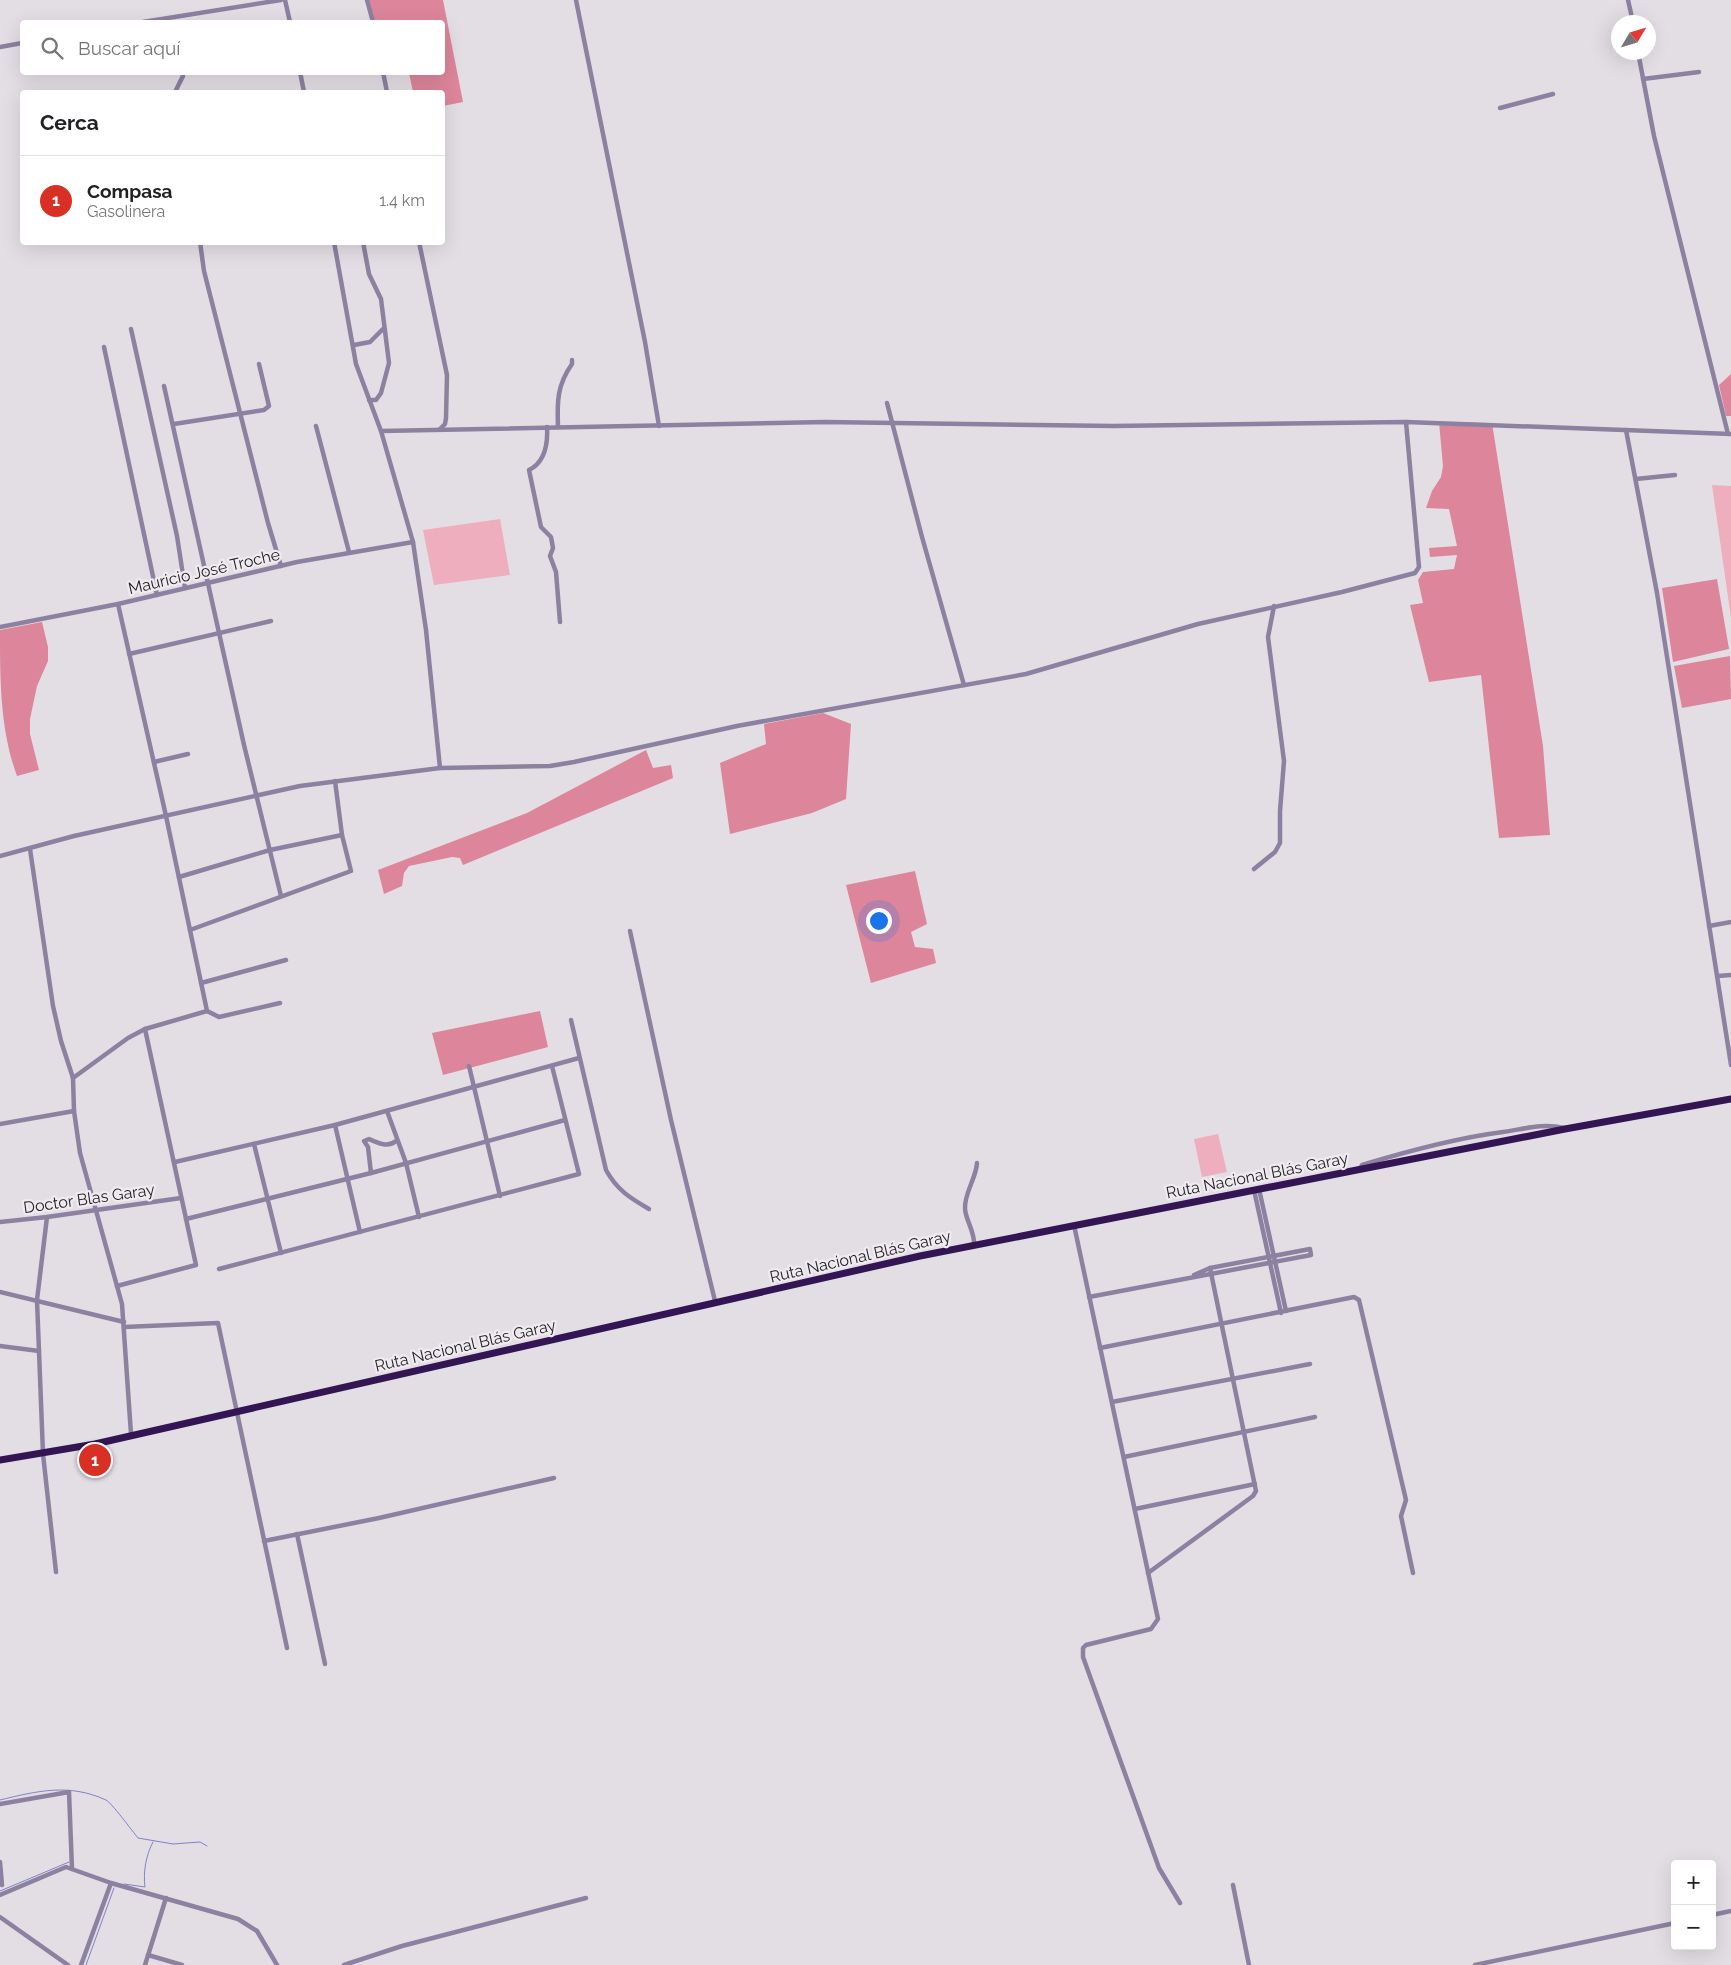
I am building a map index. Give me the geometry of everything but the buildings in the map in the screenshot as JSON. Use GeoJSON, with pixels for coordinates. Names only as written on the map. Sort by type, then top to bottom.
{"type":"FeatureCollection","features":[{"type":"Feature","properties":{"kind":"highway","name":"Ruta Nacional Blás Garay"},"geometry":{"type":"LineString","coordinates":[[0,1460],[43,1454],[236,1412],[716,1301],[974,1244],[1565,1129],[1731,1099]]}},
{"type":"Feature","properties":{"kind":"street"},"geometry":{"type":"LineString","coordinates":[[172,20],[283,0],[289,20]]}},
{"type":"Feature","properties":{"kind":"street"},"geometry":{"type":"LineString","coordinates":[[367,0],[372,20]]}},
{"type":"Feature","properties":{"kind":"street"},"geometry":{"type":"LineString","coordinates":[[576,0],[646,342],[658,426]]}},
{"type":"Feature","properties":{"kind":"street"},"geometry":{"type":"LineString","coordinates":[[1628,0],[1631,15]]}},
{"type":"Feature","properties":{"kind":"street"},"geometry":{"type":"LineString","coordinates":[[0,47],[20,44]]}},
{"type":"Feature","properties":{"kind":"street"},"geometry":{"type":"LineString","coordinates":[[381,431],[825,422],[1114,426],[1406,422],[1729,434],[1654,136],[1640,60]]}},
{"type":"Feature","properties":{"kind":"street"},"geometry":{"type":"LineString","coordinates":[[1644,80],[1699,72]]}},
{"type":"Feature","properties":{"kind":"street"},"geometry":{"type":"LineString","coordinates":[[176,90],[181,82],[182,75]]}},
{"type":"Feature","properties":{"kind":"street"},"geometry":{"type":"LineString","coordinates":[[301,75],[304,90]]}},
{"type":"Feature","properties":{"kind":"street"},"geometry":{"type":"LineString","coordinates":[[384,75],[387,90]]}},
{"type":"Feature","properties":{"kind":"street"},"geometry":{"type":"LineString","coordinates":[[1500,108],[1553,94]]}},
{"type":"Feature","properties":{"kind":"street"},"geometry":{"type":"LineString","coordinates":[[200,245],[204,271],[281,566]]}},
{"type":"Feature","properties":{"kind":"street"},"geometry":{"type":"LineString","coordinates":[[335,245],[356,364],[381,431],[413,542],[426,630],[440,768]]}},
{"type":"Feature","properties":{"kind":"street"},"geometry":{"type":"LineString","coordinates":[[364,245],[369,274],[381,299],[389,363],[382,393],[376,400],[369,400]]}},
{"type":"Feature","properties":{"kind":"street"},"geometry":{"type":"LineString","coordinates":[[421,245],[447,375],[445,424],[440,429]]}},
{"type":"Feature","properties":{"kind":"street"},"geometry":{"type":"LineString","coordinates":[[354,345],[370,342],[384,328]]}},
{"type":"Feature","properties":{"kind":"street"},"geometry":{"type":"LineString","coordinates":[[131,329],[177,536],[185,588]]}},
{"type":"Feature","properties":{"kind":"street"},"geometry":{"type":"LineString","coordinates":[[104,347],[157,595]]}},
{"type":"Feature","properties":{"kind":"street"},"geometry":{"type":"LineString","coordinates":[[558,426],[558,397],[563,376],[572,364],[572,360]]}},
{"type":"Feature","properties":{"kind":"street"},"geometry":{"type":"LineString","coordinates":[[174,424],[240,414],[270,406],[259,364]]}},
{"type":"Feature","properties":{"kind":"street"},"geometry":{"type":"LineString","coordinates":[[164,386],[174,424],[219,633],[281,896]]}},
{"type":"Feature","properties":{"kind":"street"},"geometry":{"type":"LineString","coordinates":[[887,403],[964,685]]}},
{"type":"Feature","properties":{"kind":"street"},"geometry":{"type":"LineString","coordinates":[[0,856],[74,836],[256,794],[335,781],[440,768],[550,766],[737,726],[1026,674],[1198,624],[1342,592],[1418,570],[1406,422]]}},
{"type":"Feature","properties":{"kind":"street"},"geometry":{"type":"LineString","coordinates":[[316,426],[349,552]]}},
{"type":"Feature","properties":{"kind":"street"},"geometry":{"type":"LineString","coordinates":[[547,427],[548,438],[542,459],[537,466],[529,470],[537,516],[541,527],[551,537],[553,548],[550,556],[556,572],[560,622]]}},
{"type":"Feature","properties":{"kind":"street"},"geometry":{"type":"LineString","coordinates":[[1626,430],[1679,724],[1731,1065]]}},
{"type":"Feature","properties":{"kind":"street"},"geometry":{"type":"LineString","coordinates":[[1636,480],[1675,475]]}},
{"type":"Feature","properties":{"kind":"street","name":"Mauricio José Troche"},"geometry":{"type":"LineString","coordinates":[[0,627],[118,604],[349,552],[413,542]]}},
{"type":"Feature","properties":{"kind":"street"},"geometry":{"type":"LineString","coordinates":[[118,604],[166,816],[207,1012]]}},
{"type":"Feature","properties":{"kind":"street"},"geometry":{"type":"LineString","coordinates":[[1254,869],[1275,852],[1280,843],[1280,811],[1284,761],[1268,637],[1274,606]]}},
{"type":"Feature","properties":{"kind":"street"},"geometry":{"type":"LineString","coordinates":[[129,654],[271,621]]}},
{"type":"Feature","properties":{"kind":"street"},"geometry":{"type":"LineString","coordinates":[[154,762],[188,754]]}},
{"type":"Feature","properties":{"kind":"street"},"geometry":{"type":"LineString","coordinates":[[190,930],[351,871],[342,835],[335,781]]}},
{"type":"Feature","properties":{"kind":"street"},"geometry":{"type":"LineString","coordinates":[[179,877],[270,850],[342,835]]}},
{"type":"Feature","properties":{"kind":"street"},"geometry":{"type":"LineString","coordinates":[[30,849],[53,1006],[61,1041],[73,1078],[74,1111],[80,1153],[95,1211],[118,1286],[124,1325],[130,1434]]}},
{"type":"Feature","properties":{"kind":"street"},"geometry":{"type":"LineString","coordinates":[[1710,926],[1731,922]]}},
{"type":"Feature","properties":{"kind":"street"},"geometry":{"type":"LineString","coordinates":[[630,931],[671,1120],[716,1301]]}},
{"type":"Feature","properties":{"kind":"street"},"geometry":{"type":"LineString","coordinates":[[201,983],[286,960]]}},
{"type":"Feature","properties":{"kind":"street"},"geometry":{"type":"LineString","coordinates":[[1718,976],[1731,975]]}},
{"type":"Feature","properties":{"kind":"street"},"geometry":{"type":"LineString","coordinates":[[73,1078],[128,1038],[145,1030],[207,1012],[219,1017],[280,1003]]}},
{"type":"Feature","properties":{"kind":"street"},"geometry":{"type":"LineString","coordinates":[[571,1020],[606,1170],[614,1184],[627,1197],[648,1209]]}},
{"type":"Feature","properties":{"kind":"street"},"geometry":{"type":"LineString","coordinates":[[118,1286],[196,1265],[145,1030]]}},
{"type":"Feature","properties":{"kind":"street"},"geometry":{"type":"LineString","coordinates":[[174,1162],[335,1125],[579,1058]]}},
{"type":"Feature","properties":{"kind":"street"},"geometry":{"type":"LineString","coordinates":[[469,1066],[500,1196]]}},
{"type":"Feature","properties":{"kind":"street"},"geometry":{"type":"LineString","coordinates":[[219,1269],[579,1174],[552,1066]]}},
{"type":"Feature","properties":{"kind":"street"},"geometry":{"type":"LineString","coordinates":[[0,1124],[74,1111]]}},
{"type":"Feature","properties":{"kind":"street"},"geometry":{"type":"LineString","coordinates":[[387,1111],[396,1141],[406,1163],[419,1216]]}},
{"type":"Feature","properties":{"kind":"street"},"geometry":{"type":"LineString","coordinates":[[186,1219],[371,1173],[565,1120]]}},
{"type":"Feature","properties":{"kind":"street"},"geometry":{"type":"LineString","coordinates":[[335,1125],[360,1232]]}},
{"type":"Feature","properties":{"kind":"street"},"geometry":{"type":"LineString","coordinates":[[1360,1169],[1362,1165],[1390,1155],[1485,1133],[1552,1125],[1565,1129]]}},
{"type":"Feature","properties":{"kind":"street"},"geometry":{"type":"LineString","coordinates":[[371,1173],[368,1147],[364,1141],[369,1139],[382,1145],[396,1141]]}},
{"type":"Feature","properties":{"kind":"street"},"geometry":{"type":"LineString","coordinates":[[254,1144],[281,1253]]}},
{"type":"Feature","properties":{"kind":"street"},"geometry":{"type":"LineString","coordinates":[[974,1244],[965,1209],[970,1181],[976,1174],[977,1164]]}},
{"type":"Feature","properties":{"kind":"street"},"geometry":{"type":"LineString","coordinates":[[1257,1189],[1283,1312]]}},
{"type":"Feature","properties":{"kind":"street","name":"Doctor Blas Garay"},"geometry":{"type":"LineString","coordinates":[[0,1222],[95,1211],[181,1198]]}},
{"type":"Feature","properties":{"kind":"street"},"geometry":{"type":"LineString","coordinates":[[47,1217],[37,1300],[43,1454],[56,1572]]}},
{"type":"Feature","properties":{"kind":"street"},"geometry":{"type":"LineString","coordinates":[[1074,1224],[1158,1619],[1156,1625],[1151,1629],[1086,1645],[1083,1648],[1083,1657],[1159,1868],[1180,1903]]}},
{"type":"Feature","properties":{"kind":"street"},"geometry":{"type":"LineString","coordinates":[[1089,1297],[1194,1275],[1210,1268],[1310,1249],[1311,1254],[1211,1275],[1194,1275]]}},
{"type":"Feature","properties":{"kind":"street"},"geometry":{"type":"LineString","coordinates":[[1148,1573],[1253,1496],[1255,1484],[1210,1268]]}},
{"type":"Feature","properties":{"kind":"street"},"geometry":{"type":"LineString","coordinates":[[0,1292],[37,1300],[124,1325],[218,1323],[287,1648]]}},
{"type":"Feature","properties":{"kind":"street"},"geometry":{"type":"LineString","coordinates":[[1100,1348],[1354,1297],[1359,1300],[1406,1500],[1401,1516],[1412,1573]]}},
{"type":"Feature","properties":{"kind":"street"},"geometry":{"type":"LineString","coordinates":[[0,1346],[39,1351]]}},
{"type":"Feature","properties":{"kind":"street"},"geometry":{"type":"LineString","coordinates":[[1112,1402],[1310,1364]]}},
{"type":"Feature","properties":{"kind":"street"},"geometry":{"type":"LineString","coordinates":[[1124,1457],[1316,1417]]}},
{"type":"Feature","properties":{"kind":"street"},"geometry":{"type":"LineString","coordinates":[[264,1541],[379,1518],[554,1478]]}},
{"type":"Feature","properties":{"kind":"street"},"geometry":{"type":"LineString","coordinates":[[1135,1509],[1255,1484]]}},
{"type":"Feature","properties":{"kind":"street"},"geometry":{"type":"LineString","coordinates":[[297,1534],[326,1664]]}},
{"type":"Feature","properties":{"kind":"street"},"geometry":{"type":"LineString","coordinates":[[0,1804],[69,1792],[72,1869]]}},
{"type":"Feature","properties":{"kind":"street"},"geometry":{"type":"LineString","coordinates":[[0,1862],[2,1885]]}},
{"type":"Feature","properties":{"kind":"street"},"geometry":{"type":"LineString","coordinates":[[0,1894],[66,1866],[111,1883],[238,1919],[250,1925],[263,1938],[277,1965]]}},
{"type":"Feature","properties":{"kind":"street"},"geometry":{"type":"LineString","coordinates":[[81,1965],[111,1883]]}},
{"type":"Feature","properties":{"kind":"street"},"geometry":{"type":"LineString","coordinates":[[1233,1885],[1249,1965]]}},
{"type":"Feature","properties":{"kind":"street"},"geometry":{"type":"LineString","coordinates":[[145,1965],[166,1898]]}},
{"type":"Feature","properties":{"kind":"street"},"geometry":{"type":"LineString","coordinates":[[344,1965],[402,1946],[586,1898]]}},
{"type":"Feature","properties":{"kind":"street"},"geometry":{"type":"LineString","coordinates":[[1716,1914],[1731,1911]]}},
{"type":"Feature","properties":{"kind":"street"},"geometry":{"type":"LineString","coordinates":[[0,1917],[68,1965]]}},
{"type":"Feature","properties":{"kind":"street"},"geometry":{"type":"LineString","coordinates":[[1475,1965],[1671,1924]]}},
{"type":"Feature","properties":{"kind":"street"},"geometry":{"type":"LineString","coordinates":[[148,1955],[182,1965]]}},
{"type":"Feature","properties":{"kind":"shaded area"},"geometry":{"type":"Polygon","coordinates":[[[366,0],[443,0],[463,102],[445,106],[445,90],[413,90],[409,75],[445,75],[445,20],[371,20],[366,0]]]}},
{"type":"Feature","properties":{"kind":"shaded area"},"geometry":{"type":"Polygon","coordinates":[[[1731,374],[1731,416],[1726,416],[1719,385],[1731,374]]]}},
{"type":"Feature","properties":{"kind":"shaded area"},"geometry":{"type":"Polygon","coordinates":[[[1439,422],[1492,423],[1543,746],[1550,835],[1499,838],[1481,675],[1429,682],[1410,605],[1423,603],[1418,580],[1423,572],[1454,569],[1457,555],[1430,557],[1429,548],[1457,546],[1449,509],[1426,508],[1432,491],[1441,477],[1443,466],[1439,422]]]}},
{"type":"Feature","properties":{"kind":"shaded area"},"geometry":{"type":"Polygon","coordinates":[[[1712,485],[1731,486],[1731,618],[1712,485]]]}},
{"type":"Feature","properties":{"kind":"shaded area"},"geometry":{"type":"Polygon","coordinates":[[[500,519],[510,575],[434,585],[423,530],[500,519]]]}},
{"type":"Feature","properties":{"kind":"shaded area"},"geometry":{"type":"Polygon","coordinates":[[[1717,579],[1729,649],[1673,662],[1662,588],[1717,579]]]}},
{"type":"Feature","properties":{"kind":"shaded area"},"geometry":{"type":"Polygon","coordinates":[[[42,622],[48,647],[48,661],[37,686],[30,719],[30,734],[39,770],[17,776],[11,759],[4,723],[0,630],[42,622]]]}},
{"type":"Feature","properties":{"kind":"shaded area"},"geometry":{"type":"Polygon","coordinates":[[[1730,656],[1731,699],[1682,708],[1674,666],[1730,656]]]}},
{"type":"Feature","properties":{"kind":"shaded area"},"geometry":{"type":"Polygon","coordinates":[[[823,713],[851,724],[846,799],[812,813],[730,834],[720,763],[766,744],[764,724],[823,713]]]}},
{"type":"Feature","properties":{"kind":"shaded area"},"geometry":{"type":"Polygon","coordinates":[[[646,750],[653,768],[671,765],[673,778],[463,865],[460,858],[452,857],[409,866],[404,873],[402,886],[384,894],[378,870],[527,813],[646,750]]]}},
{"type":"Feature","properties":{"kind":"shaded area"},"geometry":{"type":"Polygon","coordinates":[[[915,871],[927,924],[911,932],[915,947],[933,949],[936,963],[871,983],[846,885],[915,871]]]}},
{"type":"Feature","properties":{"kind":"shaded area"},"geometry":{"type":"Polygon","coordinates":[[[540,1011],[548,1047],[443,1075],[432,1033],[540,1011]]]}},
{"type":"Feature","properties":{"kind":"shaded area"},"geometry":{"type":"Polygon","coordinates":[[[1218,1134],[1227,1172],[1202,1177],[1194,1139],[1218,1134]]]}},
{"type":"Feature","properties":{"kind":"waterway"},"geometry":{"type":"LineString","coordinates":[[0,1800],[53,1790],[79,1792],[109,1802],[138,1838],[173,1844],[200,1842],[207,1846]]}},
{"type":"Feature","properties":{"kind":"waterway"},"geometry":{"type":"LineString","coordinates":[[124,1884],[145,1887],[144,1875],[153,1842]]}},
{"type":"Feature","properties":{"kind":"waterway"},"geometry":{"type":"LineString","coordinates":[[0,1891],[69,1862]]}},
{"type":"Feature","properties":{"kind":"waterway"},"geometry":{"type":"LineString","coordinates":[[86,1965],[114,1888]]}},
{"type":"Feature","properties":{"kind":"place","name":"Compasa"},"geometry":{"type":"Point","coordinates":[95,1460]}}]}
